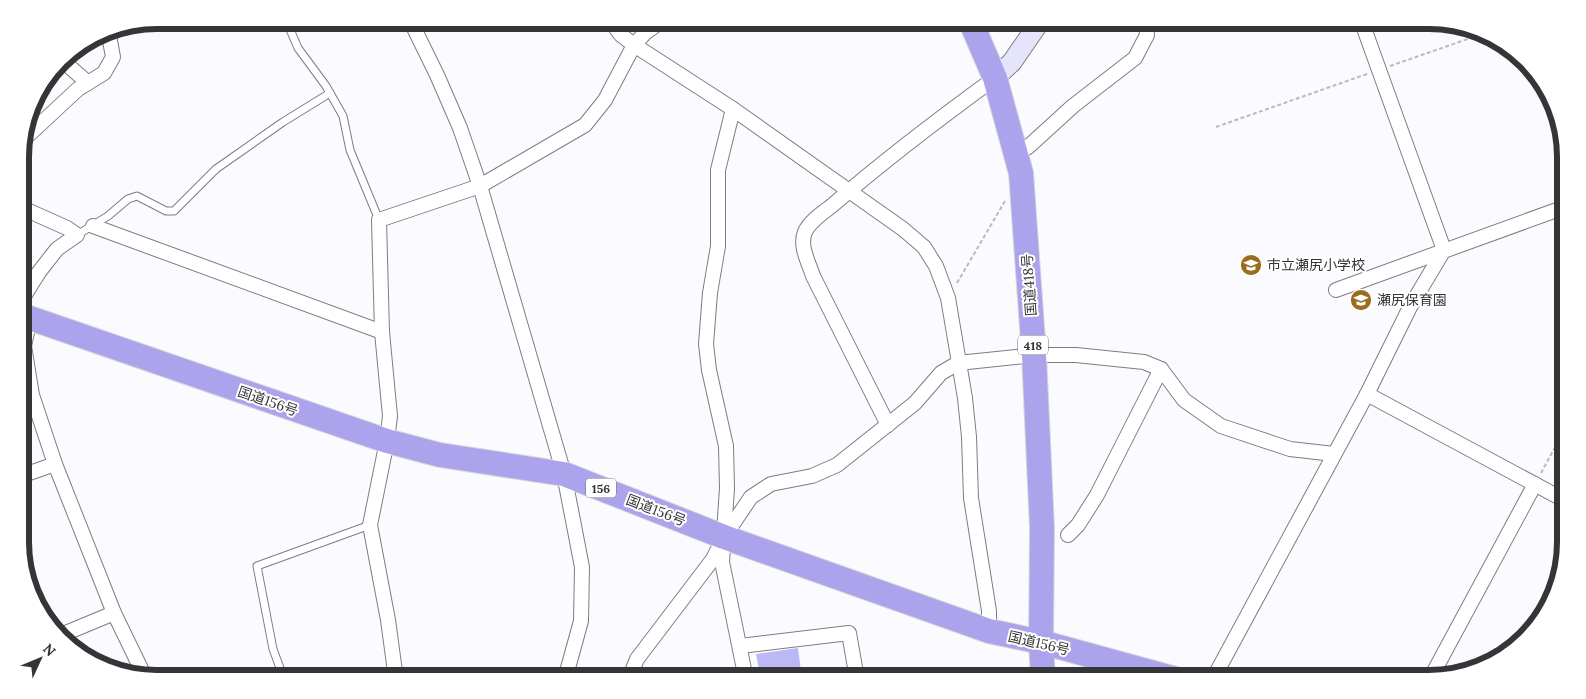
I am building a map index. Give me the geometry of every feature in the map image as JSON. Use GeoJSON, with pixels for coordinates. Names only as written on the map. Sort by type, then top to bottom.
{"type":"FeatureCollection","features":[{"type":"Feature","properties":{"kind":"highway","name":"国道418号"},"geometry":{"type":"LineString","coordinates":[[974,29],[994,78],[1021,173],[1034,355],[1042,528],[1043,670]]}},
{"type":"Feature","properties":{"kind":"highway","name":"国道156号"},"geometry":{"type":"LineString","coordinates":[[29,314],[387,442],[440,455],[564,474],[724,536],[988,631],[1041,642],[1143,670]]}},
{"type":"Feature","properties":{"kind":"main road"},"geometry":{"type":"LineString","coordinates":[[994,78],[1012,62],[1035,29]]}},
{"type":"Feature","properties":{"kind":"street"},"geometry":{"type":"LineString","coordinates":[[414,29],[460,128],[480,186],[564,474],[582,567],[581,621],[567,670]]}},
{"type":"Feature","properties":{"kind":"street"},"geometry":{"type":"LineString","coordinates":[[617,29],[634,45],[733,109],[903,229],[924,247],[936,266],[948,298],[965,398],[969,437],[971,498],[989,611],[988,631]]}},
{"type":"Feature","properties":{"kind":"street"},"geometry":{"type":"LineString","coordinates":[[395,670],[388,620],[370,525],[387,442],[390,416],[382,332],[379,220],[480,186],[585,125],[605,100],[634,45],[651,29]]}},
{"type":"Feature","properties":{"kind":"street"},"geometry":{"type":"LineString","coordinates":[[1016,154],[1028,148],[1073,106],[1135,58],[1147,35],[1147,29]]}},
{"type":"Feature","properties":{"kind":"street"},"geometry":{"type":"LineString","coordinates":[[1364,29],[1444,250]]}},
{"type":"Feature","properties":{"kind":"street"},"geometry":{"type":"LineString","coordinates":[[31,132],[78,89],[104,73],[113,57],[110,38]]}},
{"type":"Feature","properties":{"kind":"street"},"geometry":{"type":"LineString","coordinates":[[68,65],[88,82]]}},
{"type":"Feature","properties":{"kind":"street"},"geometry":{"type":"LineString","coordinates":[[888,425],[813,276],[804,250],[805,233],[811,224],[849,191],[994,78]]}},
{"type":"Feature","properties":{"kind":"street"},"geometry":{"type":"LineString","coordinates":[[733,109],[718,170],[718,246],[710,293],[706,344],[709,370],[726,446],[727,488],[722,562],[744,670]]}},
{"type":"Feature","properties":{"kind":"street"},"geometry":{"type":"LineString","coordinates":[[1336,290],[1557,210]]}},
{"type":"Feature","properties":{"kind":"street"},"geometry":{"type":"LineString","coordinates":[[29,212],[67,228],[77,235],[57,249],[39,272],[29,299]]}},
{"type":"Feature","properties":{"kind":"street"},"geometry":{"type":"LineString","coordinates":[[93,226],[382,332]]}},
{"type":"Feature","properties":{"kind":"street"},"geometry":{"type":"LineString","coordinates":[[1218,670],[1367,394],[1410,308],[1444,250]]}},
{"type":"Feature","properties":{"kind":"street"},"geometry":{"type":"LineString","coordinates":[[633,670],[637,659],[713,559],[724,536],[752,497],[771,484],[812,476],[836,465],[915,403],[941,373],[958,363],[1034,355],[1076,355],[1144,362],[1161,369],[1184,400],[1221,426],[1290,449],[1334,454]]}},
{"type":"Feature","properties":{"kind":"street"},"geometry":{"type":"LineString","coordinates":[[1068,535],[1078,525],[1096,495],[1161,369]]}},
{"type":"Feature","properties":{"kind":"street"},"geometry":{"type":"LineString","coordinates":[[29,376],[32,394],[55,464],[114,613],[141,669]]}},
{"type":"Feature","properties":{"kind":"street"},"geometry":{"type":"LineString","coordinates":[[1367,394],[1557,496]]}},
{"type":"Feature","properties":{"kind":"street"},"geometry":{"type":"LineString","coordinates":[[29,473],[55,464]]}},
{"type":"Feature","properties":{"kind":"street"},"geometry":{"type":"LineString","coordinates":[[1435,670],[1535,484]]}},
{"type":"Feature","properties":{"kind":"street"},"geometry":{"type":"LineString","coordinates":[[66,633],[114,613]]}},
{"type":"Feature","properties":{"kind":"street"},"geometry":{"type":"LineString","coordinates":[[740,646],[849,633],[855,670]]}},
{"type":"Feature","properties":{"kind":"lane"},"geometry":{"type":"LineString","coordinates":[[290,29],[298,48],[330,93],[343,116],[350,150],[379,220]]}},
{"type":"Feature","properties":{"kind":"lane"},"geometry":{"type":"LineString","coordinates":[[77,235],[93,226],[128,199],[137,196],[166,211],[174,210],[216,169],[283,122],[330,93]]}},
{"type":"Feature","properties":{"kind":"lane"},"geometry":{"type":"LineString","coordinates":[[281,670],[273,649],[257,566],[370,525]]}},
{"type":"Feature","properties":{"kind":"path"},"geometry":{"type":"LineString","coordinates":[[1216,127],[1473,37]]}},
{"type":"Feature","properties":{"kind":"path"},"geometry":{"type":"LineString","coordinates":[[948,298],[1007,198]]}},
{"type":"Feature","properties":{"kind":"path"},"geometry":{"type":"LineString","coordinates":[[1535,484],[1557,444]]}},
{"type":"Feature","properties":{"kind":"shaded area"},"geometry":{"type":"Polygon","coordinates":[[[798,648],[801,670],[759,670],[756,654],[798,648]]]}},
{"type":"Feature","properties":{"kind":"place","name":"市立瀬尻小学校"},"geometry":{"type":"Point","coordinates":[1251,265]}},
{"type":"Feature","properties":{"kind":"place","name":"瀬尻保育園"},"geometry":{"type":"Point","coordinates":[1361,300]}}]}
